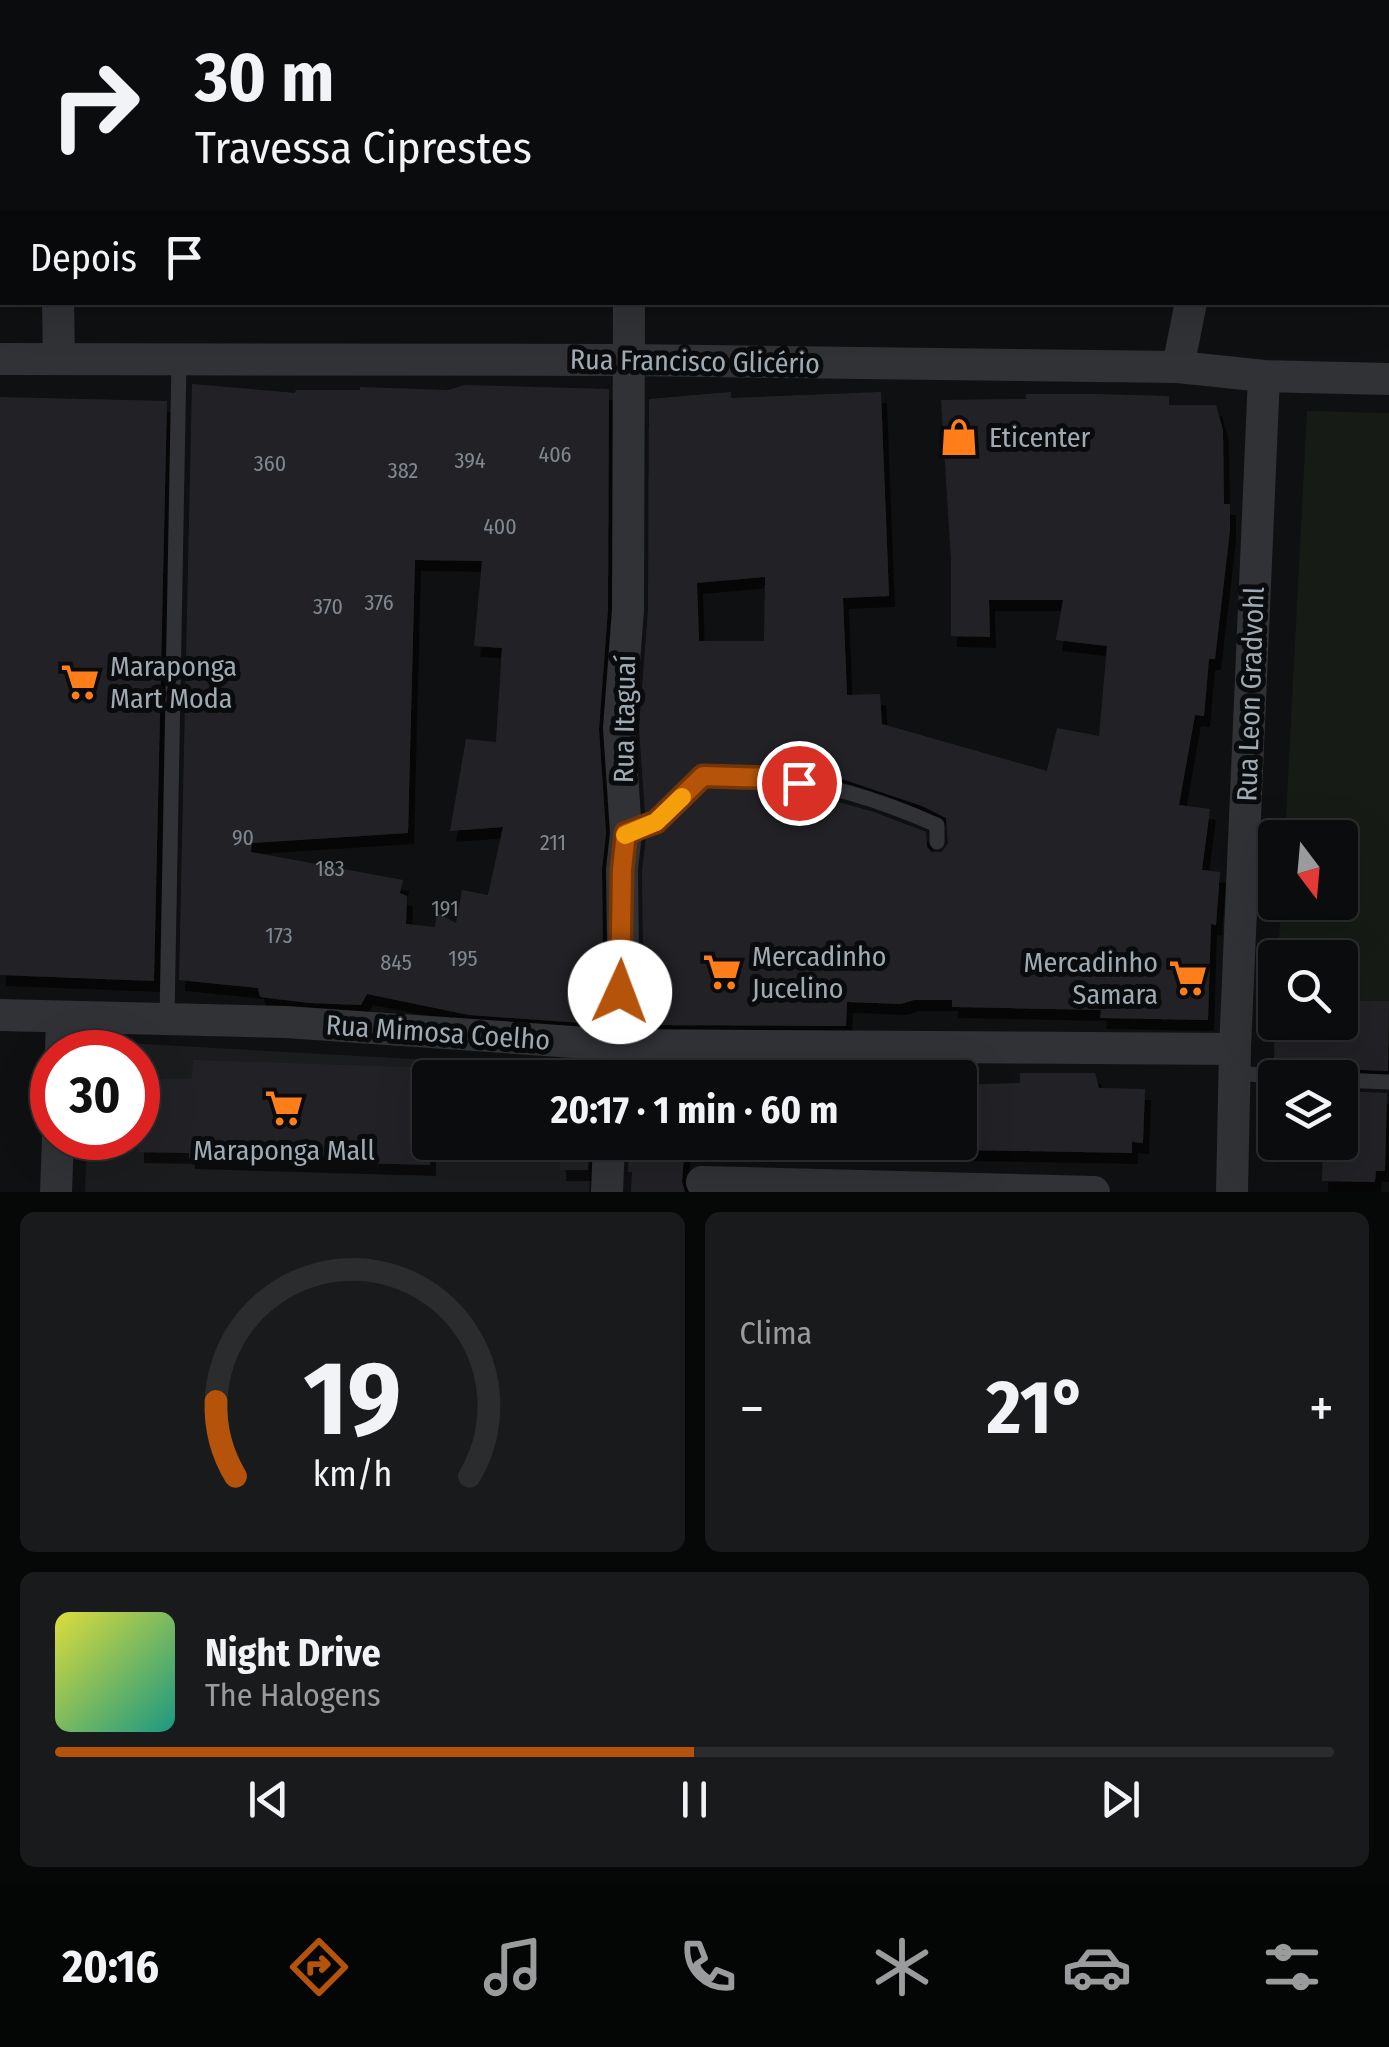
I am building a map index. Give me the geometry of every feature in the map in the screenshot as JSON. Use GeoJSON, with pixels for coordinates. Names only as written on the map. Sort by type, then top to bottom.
{"type":"FeatureCollection","features":[{"type":"Feature","properties":{"kind":"street"},"geometry":{"type":"LineString","coordinates":[[58,305],[59,358]]}},
{"type":"Feature","properties":{"kind":"street","name":"Rua Itaguaí"},"geometry":{"type":"LineString","coordinates":[[614,1060],[626,833],[618,760],[628,610],[629,305]]}},
{"type":"Feature","properties":{"kind":"street"},"geometry":{"type":"LineString","coordinates":[[1178,367],[1191,305]]}},
{"type":"Feature","properties":{"kind":"street","name":"Rua Francisco Glicério"},"geometry":{"type":"LineString","coordinates":[[0,359],[629,360],[1178,367],[1264,376],[1389,379]]}},
{"type":"Feature","properties":{"kind":"street","name":"Rua Leon Gradvohl"},"geometry":{"type":"LineString","coordinates":[[1232,1192],[1264,376]]}},
{"type":"Feature","properties":{"kind":"street","name":"Rua Mimosa Coelho"},"geometry":{"type":"LineString","coordinates":[[0,1015],[286,1022],[606,1060]]}},
{"type":"Feature","properties":{"kind":"street"},"geometry":{"type":"LineString","coordinates":[[62,1018],[62,1030]]}},
{"type":"Feature","properties":{"kind":"street","name":"Rua Mimosa Coelho"},"geometry":{"type":"LineString","coordinates":[[977,1061],[1235,1061]]}},
{"type":"Feature","properties":{"kind":"street"},"geometry":{"type":"LineString","coordinates":[[56,1192],[57,1160]]}},
{"type":"Feature","properties":{"kind":"street"},"geometry":{"type":"LineString","coordinates":[[607,1192],[608,1160]]}},
{"type":"Feature","properties":{"kind":"street"},"geometry":{"type":"LineString","coordinates":[[702,1182],[1094,1192]]}},
{"type":"Feature","properties":{"kind":"lane"},"geometry":{"type":"LineString","coordinates":[[166,1019],[179,360]]}},
{"type":"Feature","properties":{"kind":"lane"},"geometry":{"type":"LineString","coordinates":[[626,833],[656,822],[703,776],[773,778],[851,794],[915,816],[937,825],[937,842]]}},
{"type":"Feature","properties":{"kind":"lane","name":"Rua Mimosa Coelho"},"geometry":{"type":"LineString","coordinates":[[1235,1061],[1258,1067]]}},
{"type":"Feature","properties":{"kind":"lane"},"geometry":{"type":"LineString","coordinates":[[1358,1081],[1389,1082]]}},
{"type":"Feature","properties":{"kind":"shaded area"},"geometry":{"type":"Polygon","coordinates":[[[1307,411],[1389,413],[1389,1001],[1358,1001],[1358,940],[1279,940],[1280,920],[1358,920],[1358,820],[1286,820],[1307,411]]]}},
{"type":"Feature","properties":{"kind":"shaded area","name":"Maraponga Mall"},"geometry":{"type":"Polygon","coordinates":[[[160,1045],[432,1060],[412,1060],[412,1160],[590,1160],[589,1192],[85,1192],[86,1160],[160,1160],[160,1045]]]}},
{"type":"Feature","properties":{"kind":"building"},"geometry":{"type":"Polygon","coordinates":[[[192,384],[295,393],[360,387],[448,390],[465,385],[609,389],[608,609],[599,729],[606,833],[597,1024],[469,1015],[367,994],[361,1005],[309,1003],[260,997],[258,988],[179,980],[192,384]],[[415,560],[408,833],[252,843],[251,852],[403,880],[400,893],[407,896],[406,924],[435,927],[437,913],[456,923],[462,890],[488,895],[503,827],[450,831],[466,739],[496,742],[502,648],[474,646],[482,561],[415,560]]]}},
{"type":"Feature","properties":{"kind":"building"},"geometry":{"type":"Polygon","coordinates":[[[731,392],[731,398],[881,392],[889,596],[843,598],[847,695],[880,694],[882,724],[1047,771],[1057,728],[1099,736],[1107,646],[1056,640],[1063,600],[989,600],[990,637],[951,636],[951,560],[941,400],[1094,394],[1169,396],[1169,405],[1216,405],[1223,430],[1224,504],[1230,504],[1230,530],[1215,659],[1209,659],[1204,716],[1195,715],[1179,805],[1210,809],[1202,870],[1220,872],[1216,925],[1211,924],[1208,1020],[1100,1018],[1101,1010],[952,1007],[952,1000],[914,1000],[901,1004],[847,1002],[846,1026],[637,1025],[646,838],[664,830],[707,788],[764,788],[813,795],[926,832],[927,847],[932,852],[942,852],[948,843],[946,818],[922,806],[839,778],[765,766],[698,766],[645,814],[639,728],[648,610],[649,399],[731,392]],[[765,577],[697,583],[699,641],[764,641],[765,577]]]}},
{"type":"Feature","properties":{"kind":"building","name":"Maraponga Mart Moda"},"geometry":{"type":"Polygon","coordinates":[[[0,397],[167,401],[154,981],[0,975],[0,397]]]}},
{"type":"Feature","properties":{"kind":"building"},"geometry":{"type":"Polygon","coordinates":[[[1358,1001],[1389,1001],[1388,1071],[1358,1070],[1358,1060],[1274,1059],[1275,1040],[1358,1040],[1358,1001]]]}},
{"type":"Feature","properties":{"kind":"building"},"geometry":{"type":"Polygon","coordinates":[[[193,1060],[412,1067],[412,1160],[430,1160],[430,1165],[189,1158],[189,1153],[160,1152],[160,1079],[192,1079],[193,1060]]]}},
{"type":"Feature","properties":{"kind":"building"},"geometry":{"type":"Polygon","coordinates":[[[1020,1073],[1095,1073],[1099,1088],[1145,1089],[1143,1143],[1132,1142],[1132,1153],[977,1150],[977,1084],[1020,1083],[1020,1073]]]}},
{"type":"Feature","properties":{"kind":"building"},"geometry":{"type":"Polygon","coordinates":[[[1358,1092],[1387,1093],[1385,1171],[1376,1171],[1375,1182],[1322,1181],[1323,1160],[1358,1160],[1358,1092]]]}},
{"type":"Feature","properties":{"kind":"building"},"geometry":{"type":"Polygon","coordinates":[[[560,1160],[588,1160],[588,1170],[560,1170],[560,1160]]]}},
{"type":"Feature","properties":{"kind":"building"},"geometry":{"type":"Polygon","coordinates":[[[628,1160],[684,1160],[685,1192],[631,1192],[632,1172],[628,1172],[628,1160]]]}},
{"type":"Feature","properties":{"kind":"slow traffic"},"geometry":{"type":"LineString","coordinates":[[625,835],[656,822],[682,797]]}},
{"type":"Feature","properties":{"kind":"place","name":"Eticenter"},"geometry":{"type":"Point","coordinates":[959,437]}},
{"type":"Feature","properties":{"kind":"place","name":"Maraponga Mart Moda"},"geometry":{"type":"Point","coordinates":[80,682]}},
{"type":"Feature","properties":{"kind":"place","name":"Mercadinho Jucelino"},"geometry":{"type":"Point","coordinates":[722,972]}},
{"type":"Feature","properties":{"kind":"place","name":"Mercadinho Samara"},"geometry":{"type":"Point","coordinates":[1188,978]}},
{"type":"Feature","properties":{"kind":"place","name":"Maraponga Mall"},"geometry":{"type":"Point","coordinates":[284,1108]}},
{"type":"Feature","properties":{"kind":"route"},"geometry":{"type":"LineString","coordinates":[[620,992],[626,833],[656,822],[703,776],[773,778],[799,783]]}}]}
